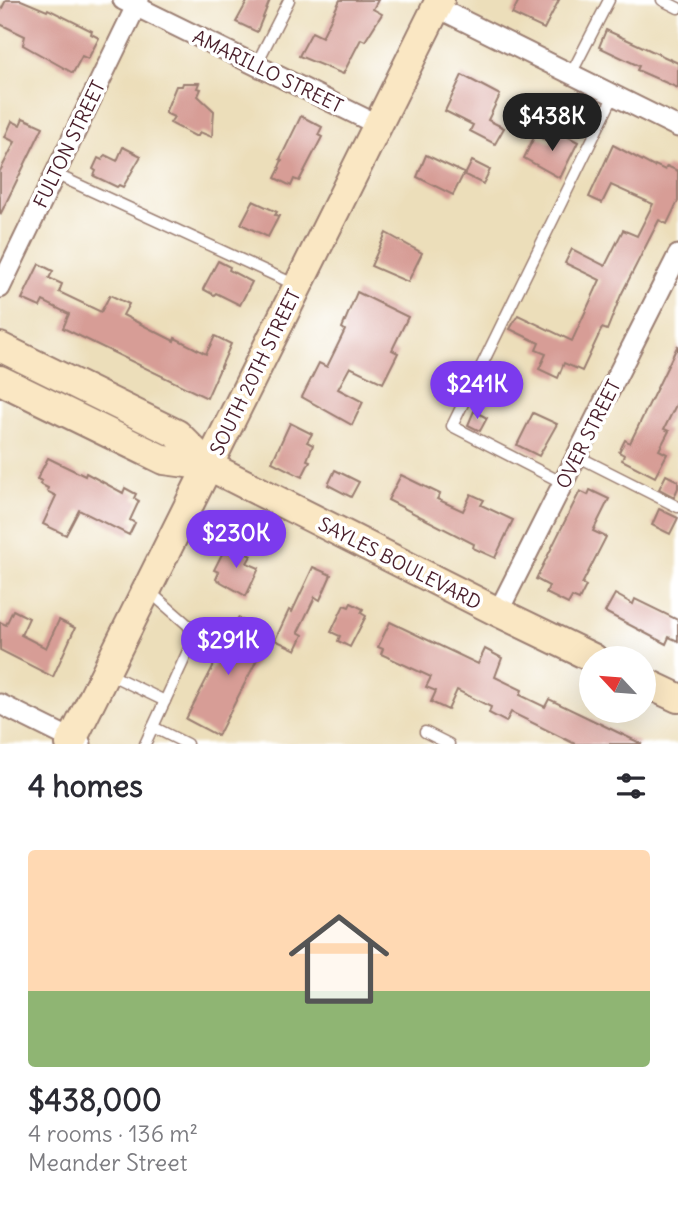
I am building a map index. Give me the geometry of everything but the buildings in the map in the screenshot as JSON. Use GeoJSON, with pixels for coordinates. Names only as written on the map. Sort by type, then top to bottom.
{"type":"FeatureCollection","features":[{"type":"Feature","properties":{"kind":"main road","name":"SOUTH 20TH STREET"},"geometry":{"type":"LineString","coordinates":[[74,742],[106,672],[438,3]]}},
{"type":"Feature","properties":{"kind":"main road","name":"SAYLES BOULEVARD"},"geometry":{"type":"LineString","coordinates":[[0,347],[177,434],[209,466],[579,651]]}},
{"type":"Feature","properties":{"kind":"main road","name":"SAYLES BOULEVARD"},"geometry":{"type":"LineString","coordinates":[[0,380],[163,460],[209,466]]}},
{"type":"Feature","properties":{"kind":"main road"},"geometry":{"type":"LineString","coordinates":[[656,688],[678,698]]}},
{"type":"Feature","properties":{"kind":"street","name":"AMARILLO STREET"},"geometry":{"type":"LineString","coordinates":[[132,2],[376,124]]}},
{"type":"Feature","properties":{"kind":"street","name":"FULTON STREET"},"geometry":{"type":"LineString","coordinates":[[0,288],[55,174],[132,2]]}},
{"type":"Feature","properties":{"kind":"street"},"geometry":{"type":"LineString","coordinates":[[438,3],[678,127]]}},
{"type":"Feature","properties":{"kind":"street","name":"OVER STREET"},"geometry":{"type":"LineString","coordinates":[[498,612],[678,255]]}},
{"type":"Feature","properties":{"kind":"street"},"geometry":{"type":"LineString","coordinates":[[0,704],[74,742]]}},
{"type":"Feature","properties":{"kind":"lane"},"geometry":{"type":"LineString","coordinates":[[256,65],[289,0]]}},
{"type":"Feature","properties":{"kind":"lane"},"geometry":{"type":"LineString","coordinates":[[571,74],[609,0]]}},
{"type":"Feature","properties":{"kind":"lane"},"geometry":{"type":"LineString","coordinates":[[662,0],[678,8]]}},
{"type":"Feature","properties":{"kind":"lane"},"geometry":{"type":"LineString","coordinates":[[563,483],[452,426],[614,95]]}},
{"type":"Feature","properties":{"kind":"lane"},"geometry":{"type":"LineString","coordinates":[[55,174],[297,285]]}},
{"type":"Feature","properties":{"kind":"lane"},"geometry":{"type":"LineString","coordinates":[[577,456],[678,507]]}},
{"type":"Feature","properties":{"kind":"lane"},"geometry":{"type":"LineString","coordinates":[[145,744],[194,638],[188,625],[147,589]]}},
{"type":"Feature","properties":{"kind":"lane"},"geometry":{"type":"LineString","coordinates":[[106,672],[165,701]]}},
{"type":"Feature","properties":{"kind":"lane"},"geometry":{"type":"LineString","coordinates":[[153,727],[187,744]]}},
{"type":"Feature","properties":{"kind":"lane"},"geometry":{"type":"LineString","coordinates":[[425,732],[449,744]]}}]}
